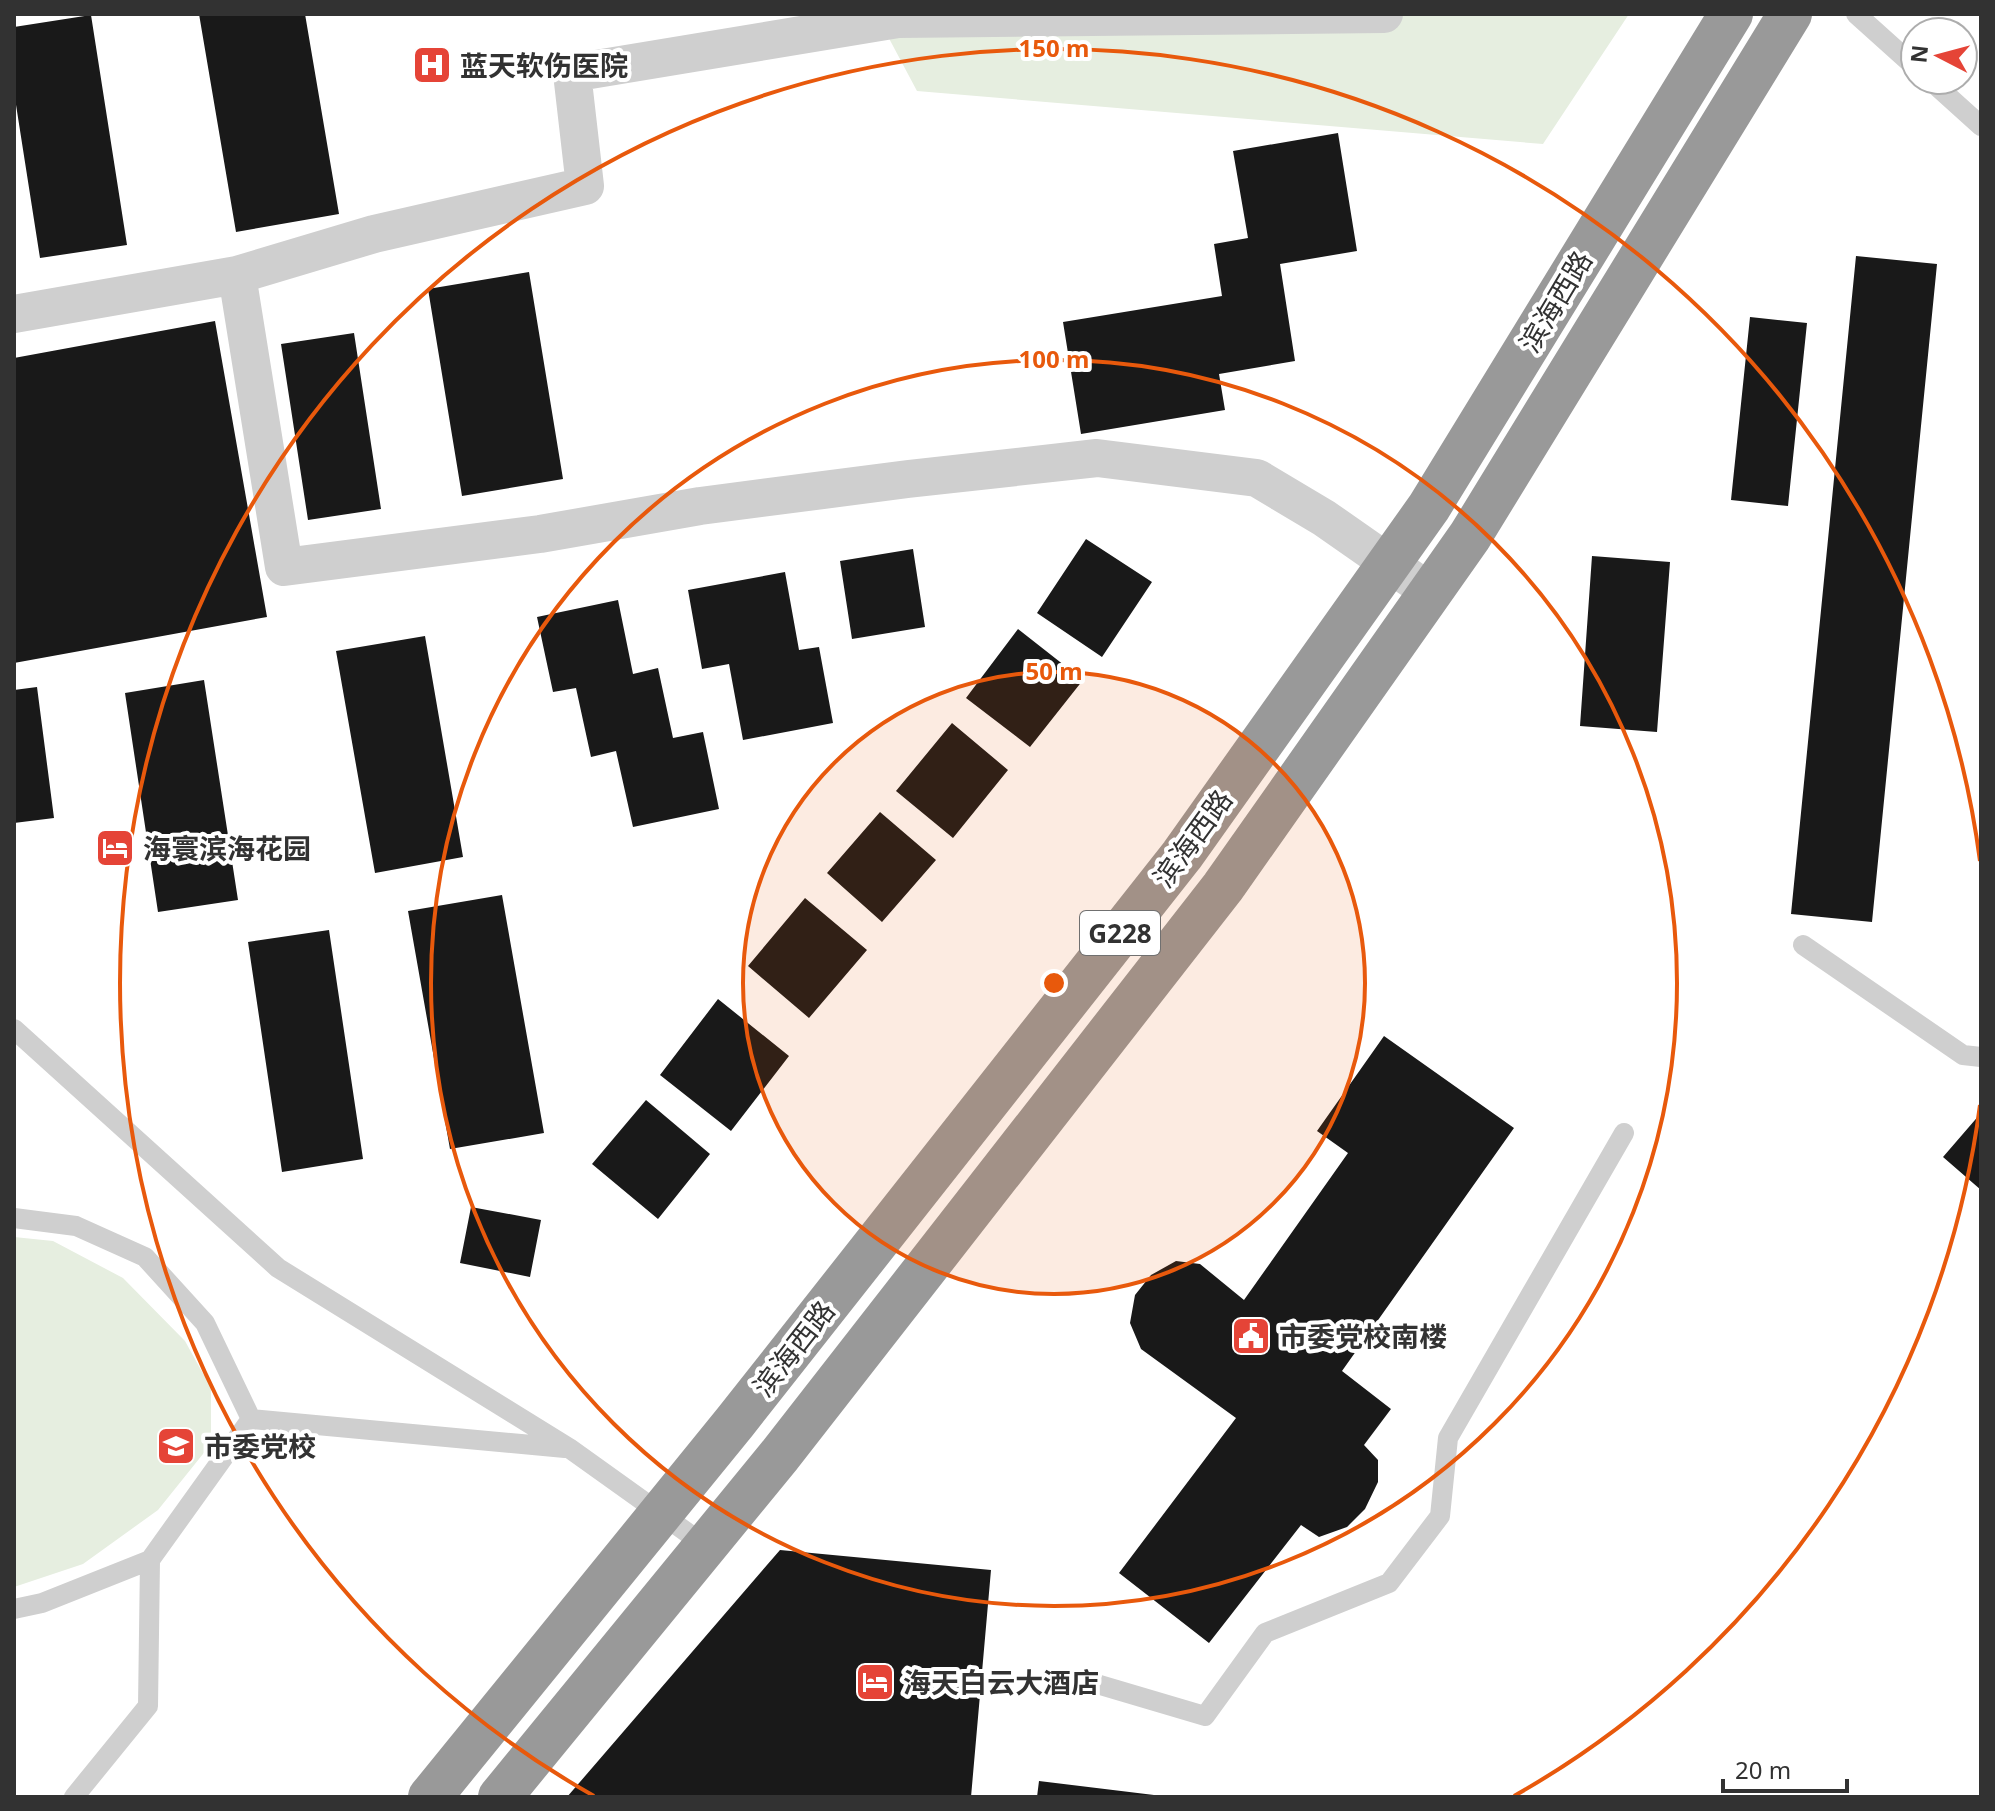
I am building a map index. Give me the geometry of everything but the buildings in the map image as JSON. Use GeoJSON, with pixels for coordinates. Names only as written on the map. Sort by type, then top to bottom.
{"type":"FeatureCollection","features":[{"type":"Feature","properties":{"kind":"highway","name":"滨海西路"},"geometry":{"type":"LineString","coordinates":[[430,1797],[661,1513],[1182,855],[1429,507],[1731,14]]}},
{"type":"Feature","properties":{"kind":"highway","name":"滨海西路"},"geometry":{"type":"LineString","coordinates":[[500,1797],[790,1443],[1223,887],[1479,522],[1790,14]]}},
{"type":"Feature","properties":{"kind":"street"},"geometry":{"type":"LineString","coordinates":[[14,314],[237,275],[374,234],[585,186],[572,73],[898,19],[1384,14]]}},
{"type":"Feature","properties":{"kind":"street"},"geometry":{"type":"LineString","coordinates":[[237,275],[284,567],[540,534],[700,506],[1097,458],[1257,478],[1324,518],[1430,592]]}},
{"type":"Feature","properties":{"kind":"lane"},"geometry":{"type":"LineString","coordinates":[[1856,14],[1899,53]]}},
{"type":"Feature","properties":{"kind":"lane"},"geometry":{"type":"LineString","coordinates":[[1948,96],[1981,126]]}},
{"type":"Feature","properties":{"kind":"lane"},"geometry":{"type":"LineString","coordinates":[[1803,945],[1963,1055],[1981,1057]]}},
{"type":"Feature","properties":{"kind":"lane"},"geometry":{"type":"LineString","coordinates":[[14,1029],[278,1268],[569,1448],[706,1546]]}},
{"type":"Feature","properties":{"kind":"lane"},"geometry":{"type":"LineString","coordinates":[[1090,1682],[1205,1716],[1265,1633],[1389,1583],[1440,1516],[1448,1438],[1624,1133]]}},
{"type":"Feature","properties":{"kind":"lane"},"geometry":{"type":"LineString","coordinates":[[14,1218],[76,1226],[145,1257],[205,1323],[251,1419]]}},
{"type":"Feature","properties":{"kind":"lane"},"geometry":{"type":"LineString","coordinates":[[251,1419],[569,1448]]}},
{"type":"Feature","properties":{"kind":"lane"},"geometry":{"type":"LineString","coordinates":[[14,1609],[42,1603],[150,1560],[251,1419]]}},
{"type":"Feature","properties":{"kind":"lane"},"geometry":{"type":"LineString","coordinates":[[74,1797],[148,1706],[150,1560]]}},
{"type":"Feature","properties":{"kind":"shaded area"},"geometry":{"type":"Polygon","coordinates":[[[876,14],[1629,14],[1543,144],[917,91],[876,14]]]}},
{"type":"Feature","properties":{"kind":"shaded area"},"geometry":{"type":"Polygon","coordinates":[[[14,1237],[53,1241],[123,1278],[185,1341],[211,1388],[211,1444],[158,1510],[83,1564],[14,1587],[14,1237]]]}},
{"type":"Feature","properties":{"kind":"place","name":"蓝天软伤医院"},"geometry":{"type":"Point","coordinates":[432,65]}},
{"type":"Feature","properties":{"kind":"place","name":"海寰滨海花园"},"geometry":{"type":"Point","coordinates":[115,848]}},
{"type":"Feature","properties":{"kind":"place","name":"市委党校南楼"},"geometry":{"type":"Point","coordinates":[1251,1336]}},
{"type":"Feature","properties":{"kind":"place","name":"市委党校"},"geometry":{"type":"Point","coordinates":[176,1446]}},
{"type":"Feature","properties":{"kind":"place","name":"海天白云大酒店"},"geometry":{"type":"Point","coordinates":[875,1682]}}]}
